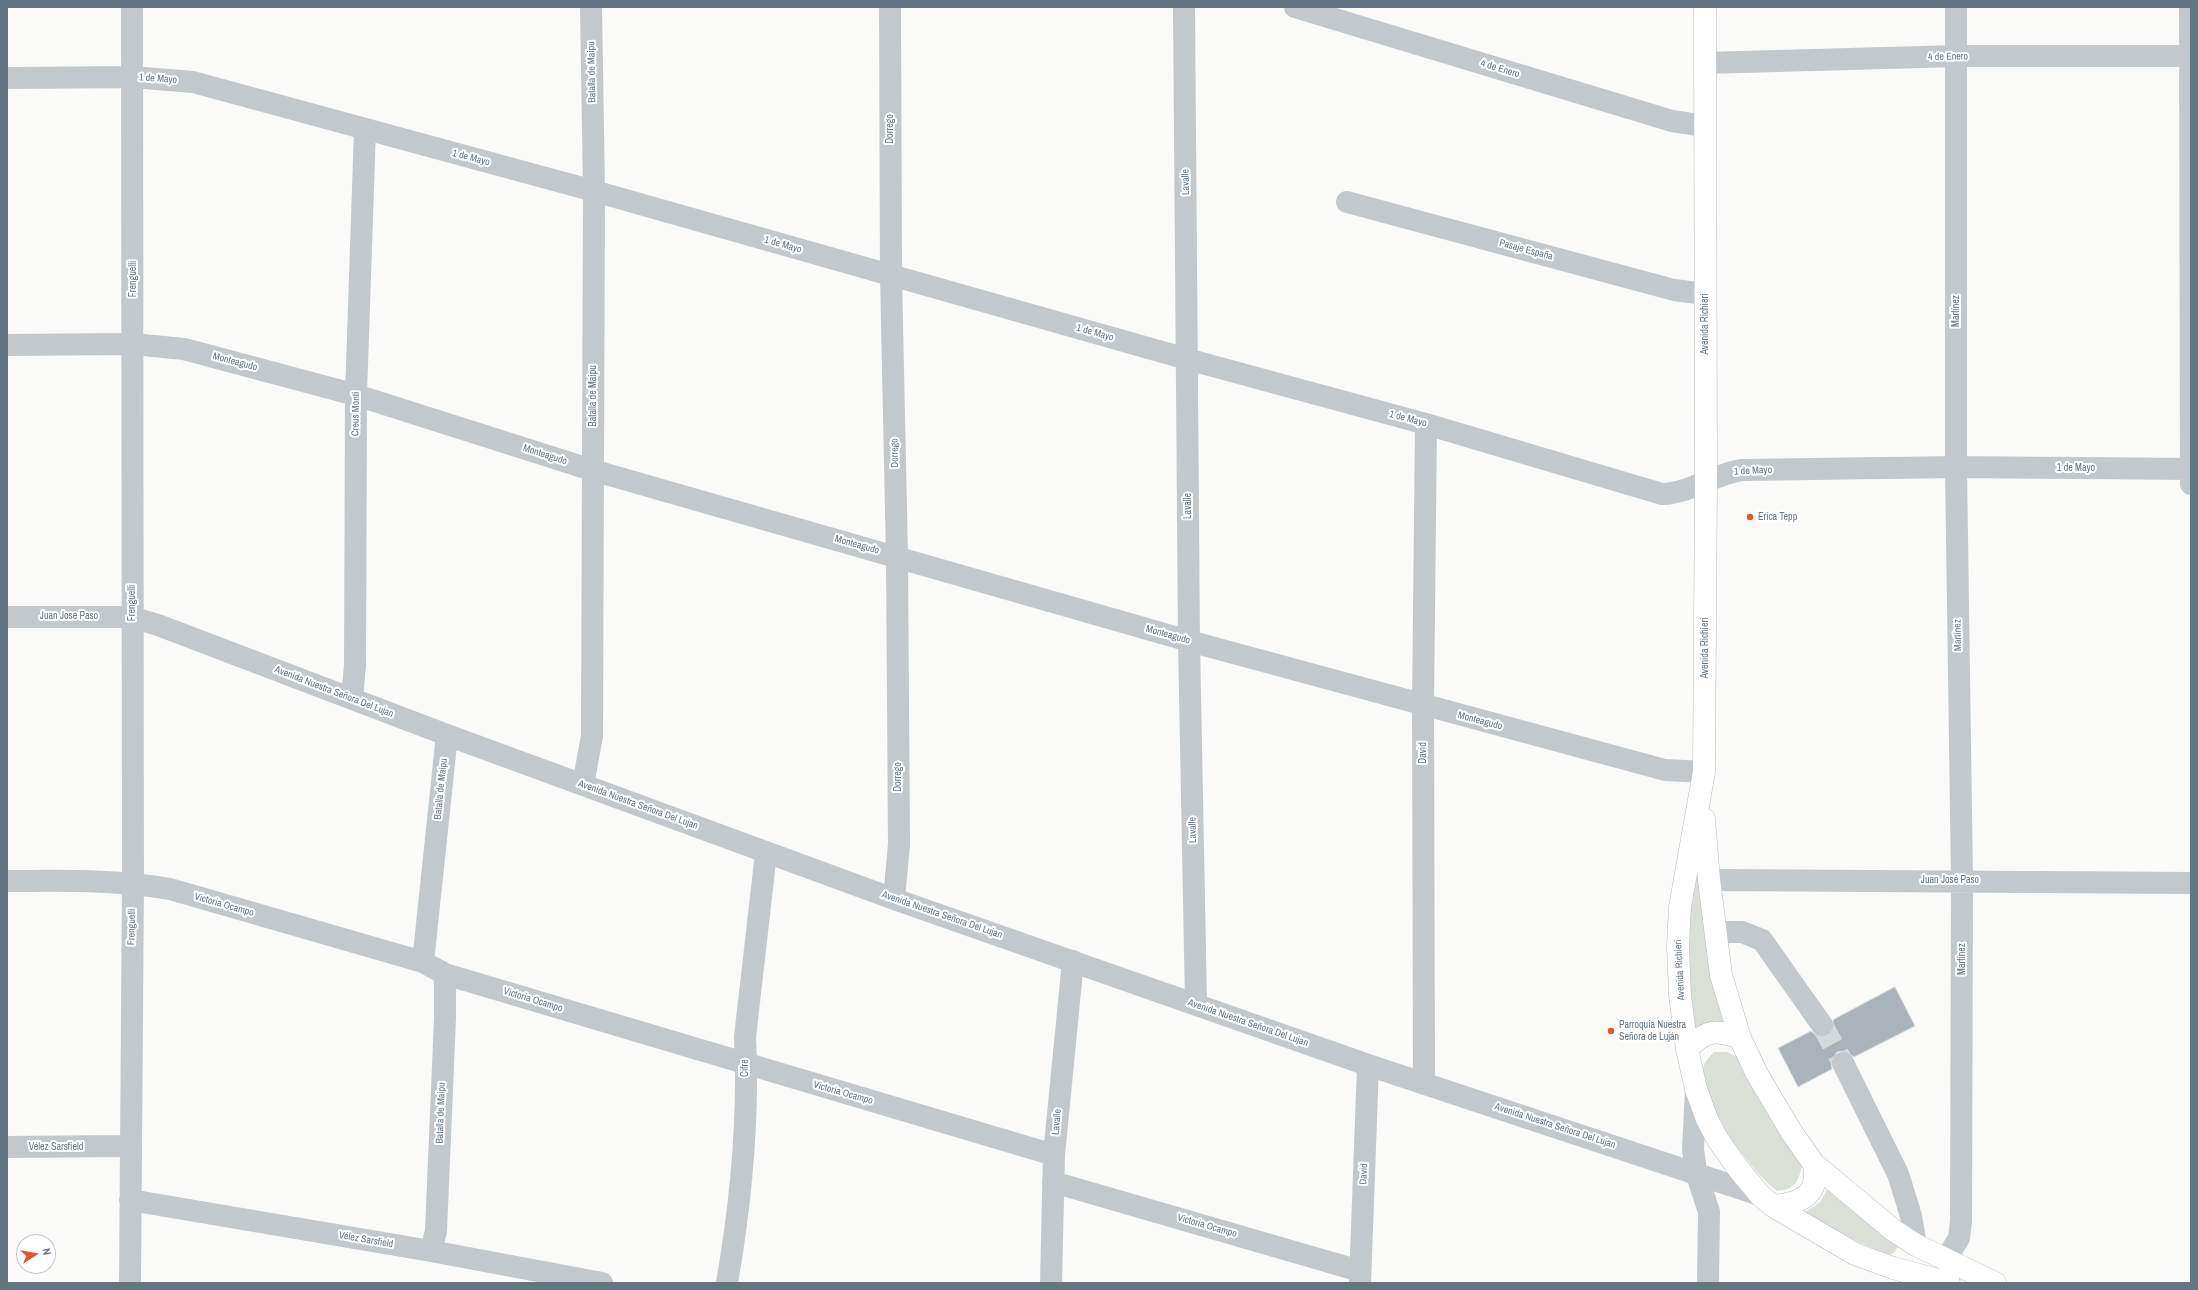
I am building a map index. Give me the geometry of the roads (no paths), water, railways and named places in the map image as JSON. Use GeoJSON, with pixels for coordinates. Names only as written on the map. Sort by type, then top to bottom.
{"type":"FeatureCollection","features":[{"type":"Feature","properties":{"kind":"main road","name":"Avenida Richieri"},"geometry":{"type":"LineString","coordinates":[[1696,1089],[1687,1049],[1680,995],[1678,946],[1680,907],[1703,779],[1706,482],[1705,7]]}},
{"type":"Feature","properties":{"kind":"main road"},"geometry":{"type":"LineString","coordinates":[[1703,779],[1709,880],[1721,975],[1740,1038],[1774,1105],[1814,1164],[1893,1230],[1916,1245],[1995,1283]]}},
{"type":"Feature","properties":{"kind":"main road"},"geometry":{"type":"LineString","coordinates":[[1687,1049],[1699,1037],[1718,1031],[1740,1038]]}},
{"type":"Feature","properties":{"kind":"main road"},"geometry":{"type":"LineString","coordinates":[[1696,1089],[1707,1119],[1718,1140],[1737,1167],[1766,1200],[1855,1254],[1904,1277],[1949,1283]]}},
{"type":"Feature","properties":{"kind":"main road"},"geometry":{"type":"LineString","coordinates":[[1766,1200],[1790,1205],[1807,1196],[1814,1186],[1816,1175],[1814,1164]]}},
{"type":"Feature","properties":{"kind":"street","name":"Frenguelli"},"geometry":{"type":"LineString","coordinates":[[130,1283],[133,882],[131,617],[133,344],[132,7]]}},
{"type":"Feature","properties":{"kind":"street","name":"Batalla de Maipu"},"geometry":{"type":"LineString","coordinates":[[583,785],[592,736],[594,191],[592,7]]}},
{"type":"Feature","properties":{"kind":"street","name":"Dorrego"},"geometry":{"type":"LineString","coordinates":[[890,7],[891,275],[897,557],[899,844],[894,899]]}},
{"type":"Feature","properties":{"kind":"street","name":"Lavalle"},"geometry":{"type":"LineString","coordinates":[[1184,7],[1189,641],[1196,1004]]}},
{"type":"Feature","properties":{"kind":"street","name":"4 de Enero"},"geometry":{"type":"LineString","coordinates":[[1295,7],[1672,120],[1705,126]]}},
{"type":"Feature","properties":{"kind":"street","name":"Martínez"},"geometry":{"type":"LineString","coordinates":[[1946,1259],[1959,1238],[1961,1221],[1962,880],[1956,467],[1956,7]]}},
{"type":"Feature","properties":{"kind":"street"},"geometry":{"type":"LineString","coordinates":[[2190,7],[2191,484]]}},
{"type":"Feature","properties":{"kind":"street","name":"4 de Enero"},"geometry":{"type":"LineString","coordinates":[[1705,63],[1957,56],[2191,56]]}},
{"type":"Feature","properties":{"kind":"street","name":"1 de Mayo"},"geometry":{"type":"LineString","coordinates":[[7,78],[132,77],[193,82],[365,130],[594,191],[1187,359],[1426,424],[1662,494],[1674,494],[1730,472],[1742,470],[1956,467],[2191,469]]}},
{"type":"Feature","properties":{"kind":"street","name":"Creus Monti"},"geometry":{"type":"LineString","coordinates":[[352,698],[355,665],[356,395],[365,130]]}},
{"type":"Feature","properties":{"kind":"street","name":"Pasaje España"},"geometry":{"type":"LineString","coordinates":[[1347,202],[1674,290],[1705,294]]}},
{"type":"Feature","properties":{"kind":"street","name":"Monteagudo"},"geometry":{"type":"LineString","coordinates":[[7,345],[133,344],[184,349],[356,395],[592,470],[1189,641],[1423,706],[1703,779]]}},
{"type":"Feature","properties":{"kind":"street","name":"David"},"geometry":{"type":"LineString","coordinates":[[1424,1083],[1423,706],[1426,424]]}},
{"type":"Feature","properties":{"kind":"street","name":"Juan Jose Paso"},"geometry":{"type":"LineString","coordinates":[[7,617],[131,617]]}},
{"type":"Feature","properties":{"kind":"street","name":"Avenida Nuestra Señora Del Lujan"},"geometry":{"type":"LineString","coordinates":[[131,617],[158,625],[447,735],[894,899],[1368,1065],[1696,1172],[1766,1200]]}},
{"type":"Feature","properties":{"kind":"street","name":"Batalla de Maipu"},"geometry":{"type":"LineString","coordinates":[[423,962],[447,735]]}},
{"type":"Feature","properties":{"kind":"street","name":"Cifre"},"geometry":{"type":"LineString","coordinates":[[727,1283],[735,1239],[742,1170],[746,1064],[745,1037],[766,852]]}},
{"type":"Feature","properties":{"kind":"street","name":"Victoria Ocampo"},"geometry":{"type":"LineString","coordinates":[[7,881],[107,880],[133,882],[170,889],[423,962],[445,974],[1054,1155]]}},
{"type":"Feature","properties":{"kind":"street","name":"Juan José Paso"},"geometry":{"type":"LineString","coordinates":[[1709,880],[1962,880],[2191,883]]}},
{"type":"Feature","properties":{"kind":"street"},"geometry":{"type":"LineString","coordinates":[[1715,932],[1742,932],[1762,940],[1822,1025]]}},
{"type":"Feature","properties":{"kind":"street","name":"Lavalle"},"geometry":{"type":"LineString","coordinates":[[1051,1283],[1054,1155],[1073,961]]}},
{"type":"Feature","properties":{"kind":"street","name":"Batalla de Maipu"},"geometry":{"type":"LineString","coordinates":[[431,1251],[436,1231],[445,1018],[445,974]]}},
{"type":"Feature","properties":{"kind":"street"},"geometry":{"type":"LineString","coordinates":[[1843,1063],[1898,1174],[1911,1216],[1916,1245]]}},
{"type":"Feature","properties":{"kind":"street","name":"David"},"geometry":{"type":"LineString","coordinates":[[1360,1277],[1368,1065]]}},
{"type":"Feature","properties":{"kind":"street","name":"Avenida Richieri"},"geometry":{"type":"LineString","coordinates":[[1696,1089],[1693,1149],[1696,1172],[1709,1212],[1708,1283]]}},
{"type":"Feature","properties":{"kind":"street","name":"Vélez Sarsfield"},"geometry":{"type":"LineString","coordinates":[[7,1147],[130,1146]]}},
{"type":"Feature","properties":{"kind":"street","name":"Victoria Ocampo"},"geometry":{"type":"LineString","coordinates":[[1053,1182],[1360,1277]]}},
{"type":"Feature","properties":{"kind":"street","name":"Vélez Sarsfield"},"geometry":{"type":"LineString","coordinates":[[130,1200],[431,1251],[602,1283]]}},
{"type":"Feature","properties":{"kind":"tunnel"},"geometry":{"type":"LineString","coordinates":[[1822,1025],[1843,1063]]}},
{"type":"Feature","properties":{"kind":"place","name":"Erica Tepp"},"geometry":{"type":"Point","coordinates":[1750,517]}},
{"type":"Feature","properties":{"kind":"place","name":"Parroquia Nuestra Señora de Luján"},"geometry":{"type":"Point","coordinates":[1611,1031]}}]}
